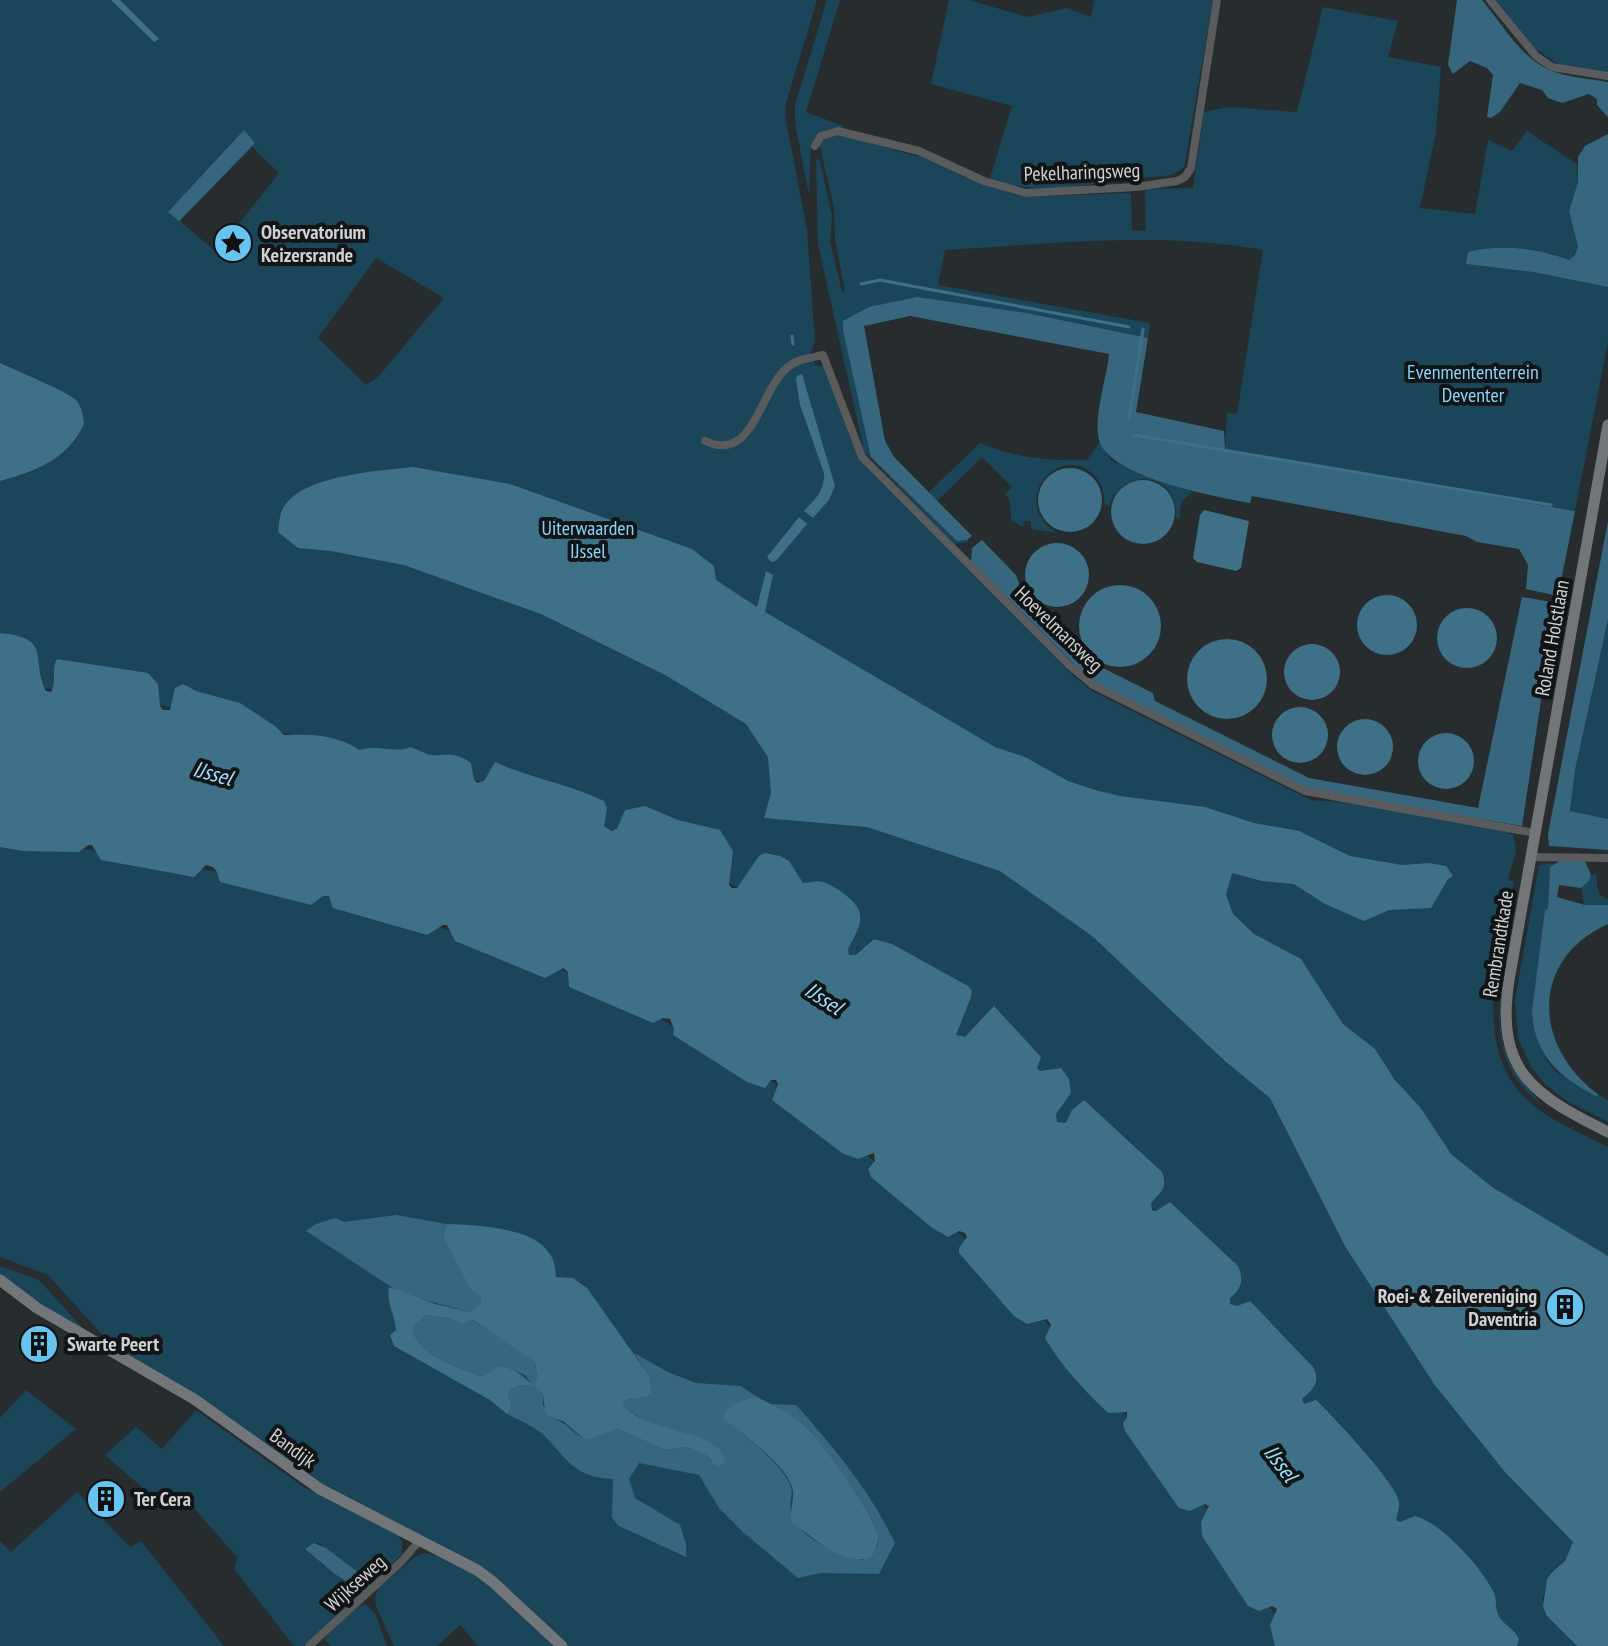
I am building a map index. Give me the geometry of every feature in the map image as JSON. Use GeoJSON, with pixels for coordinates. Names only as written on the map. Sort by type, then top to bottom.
{"type":"FeatureCollection","features":[{"type":"Feature","properties":{"kind":"street","name":"Pekelharingsweg"},"geometry":{"type":"LineString","coordinates":[[815,146],[821,136],[838,131],[919,151],[984,181],[1026,193],[1136,187],[1177,181],[1185,177],[1191,168],[1217,0]]}},
{"type":"Feature","properties":{"kind":"street"},"geometry":{"type":"LineString","coordinates":[[1490,0],[1536,56],[1552,67],[1608,76]]}},
{"type":"Feature","properties":{"kind":"street","name":"Hoevelmansweg"},"geometry":{"type":"LineString","coordinates":[[705,441],[721,447],[738,442],[785,369],[799,361],[823,355],[862,457],[1069,665],[1093,685],[1305,791],[1535,833]]}},
{"type":"Feature","properties":{"kind":"street","name":"Roland Holstlaan"},"geometry":{"type":"LineString","coordinates":[[1531,857],[1608,425]]}},
{"type":"Feature","properties":{"kind":"street"},"geometry":{"type":"LineString","coordinates":[[1531,857],[1608,858]]}},
{"type":"Feature","properties":{"kind":"street","name":"Rembrandtkade"},"geometry":{"type":"LineString","coordinates":[[1531,857],[1506,999],[1506,1029],[1510,1047],[1525,1077],[1540,1094],[1608,1132]]}},
{"type":"Feature","properties":{"kind":"street","name":"Bandijk"},"geometry":{"type":"LineString","coordinates":[[0,1280],[37,1308],[194,1399],[320,1489],[477,1570],[562,1646]]}},
{"type":"Feature","properties":{"kind":"street","name":"Wijkseweg"},"geometry":{"type":"LineString","coordinates":[[309,1646],[402,1561],[420,1540]]}},
{"type":"Feature","properties":{"kind":"green space","name":"Uiterwaarden IJssel"},"geometry":{"type":"Polygon","coordinates":[[[0,0],[817,0],[785,115],[807,230],[815,342],[811,352],[815,365],[823,366],[854,448],[864,464],[1074,676],[1094,692],[1311,800],[1363,804],[1507,828],[1509,834],[1513,834],[1516,851],[1508,879],[1514,882],[1496,974],[1494,1005],[1495,1036],[1503,1064],[1518,1090],[1542,1112],[1608,1147],[1608,1421],[1573,1542],[1565,1561],[1552,1571],[1543,1598],[1545,1614],[1577,1646],[1500,1646],[1394,1520],[1156,1211],[1055,1121],[848,955],[731,884],[608,828],[475,780],[360,750],[164,706],[0,682],[0,0]],[[252,147],[180,221],[230,264],[252,236],[238,225],[279,173],[252,147]],[[376,258],[318,338],[366,385],[379,376],[444,298],[376,258]]]}},
{"type":"Feature","properties":{"kind":"green space"},"geometry":{"type":"Polygon","coordinates":[[[827,0],[840,0],[806,112],[846,127],[825,130],[811,145],[809,195],[795,123],[795,105],[827,0]]]}},
{"type":"Feature","properties":{"kind":"green space"},"geometry":{"type":"Polygon","coordinates":[[[949,0],[969,0],[1027,17],[1067,8],[1091,17],[1094,0],[1213,0],[1184,168],[1171,175],[1059,188],[1018,186],[990,178],[1012,106],[931,84],[949,0]]]}},
{"type":"Feature","properties":{"kind":"green space"},"geometry":{"type":"Polygon","coordinates":[[[1495,0],[1608,0],[1608,73],[1560,65],[1529,45],[1495,0]]]}},
{"type":"Feature","properties":{"kind":"green space","name":"Evenmententerrein Deventer"},"geometry":{"type":"Polygon","coordinates":[[[1323,7],[1398,21],[1388,57],[1441,67],[1436,132],[1420,208],[1475,214],[1488,140],[1512,151],[1527,131],[1577,164],[1578,182],[1569,211],[1578,247],[1575,255],[1569,260],[1551,253],[1467,264],[1533,272],[1608,287],[1608,342],[1575,511],[1225,449],[1227,413],[1237,414],[1263,250],[1184,241],[1065,242],[945,250],[938,285],[1150,323],[1148,338],[1027,313],[850,316],[872,457],[957,541],[969,542],[954,544],[864,451],[818,244],[816,159],[820,161],[832,216],[830,241],[842,292],[845,291],[835,240],[834,208],[820,147],[822,140],[839,134],[916,156],[930,157],[964,177],[1028,197],[1131,193],[1132,230],[1146,231],[1145,189],[1193,188],[1204,112],[1229,107],[1297,112],[1323,7]]]}},
{"type":"Feature","properties":{"kind":"green space"},"geometry":{"type":"Polygon","coordinates":[[[980,443],[1019,455],[1087,460],[1099,443],[1112,461],[1193,492],[1182,501],[1179,519],[1176,518],[1175,503],[1169,491],[1149,480],[1126,484],[1116,493],[1109,506],[1104,504],[1102,488],[1094,475],[1080,466],[1066,465],[1044,479],[1038,492],[1037,506],[1043,520],[1057,533],[1031,529],[1031,521],[1024,521],[1023,527],[1011,520],[1010,501],[1005,494],[1012,487],[982,457],[937,501],[929,492],[980,443]]]}},
{"type":"Feature","properties":{"kind":"green space"},"geometry":{"type":"Polygon","coordinates":[[[1608,620],[1608,819],[1570,811],[1575,770],[1608,620]]]}},
{"type":"Feature","properties":{"kind":"green space"},"geometry":{"type":"Polygon","coordinates":[[[0,840],[87,849],[207,870],[328,894],[439,927],[561,969],[662,1020],[774,1083],[869,1157],[961,1235],[1045,1321],[1207,1509],[1299,1646],[565,1646],[479,1568],[327,1489],[191,1392],[116,1350],[48,1275],[0,1257],[0,840]]]}},
{"type":"Feature","properties":{"kind":"green space"},"geometry":{"type":"Polygon","coordinates":[[[1554,863],[1550,867],[1548,910],[1532,1019],[1546,1060],[1558,1073],[1608,1100],[1608,1122],[1567,1101],[1545,1084],[1531,1067],[1518,1038],[1515,1000],[1539,865],[1554,863]]]}},
{"type":"Feature","properties":{"kind":"green space"},"geometry":{"type":"Polygon","coordinates":[[[1522,867],[1501,997],[1500,1024],[1502,1042],[1511,1065],[1541,1104],[1512,1071],[1504,1053],[1500,1034],[1499,1015],[1501,994],[1522,867]]]}},
{"type":"Feature","properties":{"kind":"green space"},"geometry":{"type":"Polygon","coordinates":[[[1596,874],[1599,892],[1608,899],[1608,905],[1584,905],[1581,887],[1591,875],[1596,874]]]}},
{"type":"Feature","properties":{"kind":"green space"},"geometry":{"type":"Polygon","coordinates":[[[0,1266],[39,1280],[90,1336],[0,1276],[0,1266]]]}},
{"type":"Feature","properties":{"kind":"green space"},"geometry":{"type":"Polygon","coordinates":[[[26,1390],[76,1429],[0,1492],[0,1418],[26,1390]]]}},
{"type":"Feature","properties":{"kind":"green space"},"geometry":{"type":"Polygon","coordinates":[[[196,1410],[305,1488],[322,1494],[402,1540],[402,1554],[372,1583],[318,1543],[306,1550],[336,1575],[363,1591],[304,1646],[294,1646],[234,1569],[237,1557],[183,1496],[167,1509],[105,1455],[136,1427],[162,1449],[196,1410]]]}},
{"type":"Feature","properties":{"kind":"green space"},"geometry":{"type":"Polygon","coordinates":[[[77,1492],[130,1547],[141,1541],[224,1646],[0,1646],[0,1541],[11,1552],[77,1492]]]}},
{"type":"Feature","properties":{"kind":"green space"},"geometry":{"type":"Polygon","coordinates":[[[424,1553],[443,1558],[478,1577],[555,1646],[478,1646],[460,1625],[437,1646],[394,1646],[375,1597],[379,1587],[424,1553]]]}},
{"type":"Feature","properties":{"kind":"green space"},"geometry":{"type":"Polygon","coordinates":[[[366,1605],[375,1613],[387,1646],[331,1646],[324,1638],[358,1606],[366,1605]]]}},
{"type":"Feature","properties":{"kind":"shaded area"},"geometry":{"type":"Polygon","coordinates":[[[1457,0],[1482,0],[1524,52],[1546,68],[1570,76],[1608,82],[1608,117],[1597,105],[1597,99],[1589,94],[1562,103],[1548,98],[1542,90],[1520,83],[1500,112],[1487,117],[1493,75],[1487,68],[1470,61],[1453,74],[1448,65],[1457,0]]]}},
{"type":"Feature","properties":{"kind":"shaded area"},"geometry":{"type":"Polygon","coordinates":[[[244,130],[255,143],[179,221],[168,212],[244,130]]]}},
{"type":"Feature","properties":{"kind":"shaded area"},"geometry":{"type":"Polygon","coordinates":[[[1608,134],[1608,287],[1533,272],[1466,264],[1468,252],[1493,248],[1532,250],[1569,260],[1575,255],[1578,247],[1569,211],[1578,182],[1578,157],[1585,146],[1608,134]]]}},
{"type":"Feature","properties":{"kind":"shaded area"},"geometry":{"type":"Polygon","coordinates":[[[917,297],[1027,313],[1148,338],[1136,412],[1224,431],[1225,449],[1575,511],[1558,596],[1526,589],[1528,565],[1519,549],[1258,497],[1252,496],[1250,503],[1214,496],[1142,475],[1122,465],[1107,453],[1099,440],[1099,409],[1109,354],[910,316],[864,326],[885,441],[894,457],[972,536],[957,541],[871,457],[843,330],[843,321],[869,307],[917,297]]]}},
{"type":"Feature","properties":{"kind":"shaded area"},"geometry":{"type":"Polygon","coordinates":[[[1608,521],[1608,620],[1575,770],[1570,811],[1608,819],[1608,850],[1549,846],[1548,834],[1608,521]]]}},
{"type":"Feature","properties":{"kind":"shaded area"},"geometry":{"type":"Polygon","coordinates":[[[982,540],[1016,575],[1024,597],[1054,627],[1068,635],[1074,647],[1099,666],[1153,693],[1155,701],[1309,778],[1478,808],[1522,597],[1551,602],[1555,608],[1522,826],[1313,791],[1098,684],[1080,670],[971,561],[972,548],[982,540]]]}},
{"type":"Feature","properties":{"kind":"shaded area"},"geometry":{"type":"Polygon","coordinates":[[[1559,861],[1585,861],[1591,875],[1581,888],[1559,885],[1557,897],[1585,905],[1608,905],[1608,924],[1582,940],[1564,959],[1553,981],[1549,1005],[1552,1029],[1561,1053],[1577,1075],[1599,1095],[1596,1096],[1571,1081],[1551,1063],[1543,1052],[1534,1027],[1532,1011],[1545,910],[1548,909],[1550,867],[1559,861]]]}},
{"type":"Feature","properties":{"kind":"shaded area"},"geometry":{"type":"Polygon","coordinates":[[[396,1215],[447,1224],[443,1236],[480,1296],[481,1303],[470,1312],[402,1294],[306,1231],[335,1218],[344,1222],[396,1215]]]}},
{"type":"Feature","properties":{"kind":"shaded area"},"geometry":{"type":"Polygon","coordinates":[[[427,1315],[463,1324],[472,1320],[528,1356],[535,1362],[537,1377],[534,1386],[543,1394],[543,1405],[550,1417],[589,1440],[618,1429],[665,1450],[687,1447],[707,1456],[712,1462],[713,1444],[638,1417],[623,1403],[652,1393],[650,1377],[634,1353],[696,1383],[741,1386],[757,1397],[730,1407],[723,1417],[780,1468],[791,1487],[790,1506],[795,1521],[820,1544],[863,1560],[878,1544],[875,1525],[868,1512],[806,1427],[770,1404],[796,1405],[851,1471],[895,1543],[879,1574],[820,1573],[798,1578],[719,1508],[699,1475],[639,1463],[629,1479],[635,1498],[680,1525],[686,1557],[619,1526],[612,1518],[613,1479],[581,1471],[542,1433],[507,1414],[512,1406],[508,1395],[510,1392],[518,1386],[533,1386],[525,1375],[502,1366],[481,1376],[433,1355],[413,1333],[416,1324],[427,1315]]]}},
{"type":"Feature","properties":{"kind":"shaded area"},"geometry":{"type":"Polygon","coordinates":[[[314,1543],[326,1548],[372,1583],[363,1591],[336,1575],[305,1549],[314,1543]]]}},
{"type":"Feature","properties":{"kind":"water"},"geometry":{"type":"Polygon","coordinates":[[[111,0],[120,0],[159,39],[154,42],[111,0]]]}},
{"type":"Feature","properties":{"kind":"water"},"geometry":{"type":"Polygon","coordinates":[[[0,363],[71,396],[80,405],[84,424],[69,447],[49,462],[0,481],[0,363]]]}},
{"type":"Feature","properties":{"kind":"water"},"geometry":{"type":"Polygon","coordinates":[[[802,374],[835,486],[829,500],[813,518],[804,511],[821,490],[824,473],[800,405],[796,380],[802,374]]]}},
{"type":"Feature","properties":{"kind":"water"},"geometry":{"type":"Polygon","coordinates":[[[413,467],[510,484],[692,549],[714,566],[716,580],[757,607],[766,571],[773,575],[765,612],[995,747],[1025,757],[1068,781],[1120,796],[1205,807],[1254,823],[1299,831],[1350,856],[1402,865],[1429,863],[1446,866],[1453,876],[1448,879],[1431,908],[1389,910],[1364,921],[1325,904],[1294,884],[1262,881],[1232,873],[1226,895],[1233,914],[1254,934],[1301,959],[1343,1024],[1375,1049],[1394,1079],[1420,1107],[1451,1154],[1492,1187],[1608,1256],[1608,1646],[1577,1646],[1546,1615],[1543,1606],[1547,1579],[1565,1561],[1573,1542],[1505,1472],[1434,1384],[1345,1246],[1270,1098],[1225,1061],[1092,936],[1000,871],[867,827],[764,818],[771,793],[768,757],[746,724],[667,676],[541,614],[404,565],[298,548],[278,532],[281,513],[289,500],[302,490],[339,477],[413,467]]]}},
{"type":"Feature","properties":{"kind":"water"},"geometry":{"type":"Polygon","coordinates":[[[1070,468],[1082,470],[1093,477],[1100,488],[1100,512],[1093,523],[1082,530],[1070,532],[1058,530],[1047,523],[1040,512],[1038,500],[1040,488],[1047,477],[1058,470],[1070,468]]]}},
{"type":"Feature","properties":{"kind":"water"},"geometry":{"type":"Polygon","coordinates":[[[1143,480],[1155,482],[1166,489],[1173,500],[1173,524],[1166,535],[1155,542],[1143,544],[1131,542],[1120,535],[1113,524],[1111,512],[1113,500],[1120,489],[1131,482],[1143,480]]]}},
{"type":"Feature","properties":{"kind":"water"},"geometry":{"type":"Polygon","coordinates":[[[1204,510],[1249,521],[1241,568],[1236,571],[1197,562],[1193,558],[1200,515],[1204,510]]]}},
{"type":"Feature","properties":{"kind":"water"},"geometry":{"type":"Polygon","coordinates":[[[799,517],[807,524],[776,561],[771,562],[767,557],[799,517]]]}},
{"type":"Feature","properties":{"kind":"water"},"geometry":{"type":"Polygon","coordinates":[[[1057,543],[1069,545],[1080,552],[1087,563],[1087,587],[1080,598],[1069,605],[1057,607],[1045,605],[1034,598],[1027,587],[1025,575],[1027,563],[1034,552],[1045,545],[1057,543]]]}},
{"type":"Feature","properties":{"kind":"water"},"geometry":{"type":"Polygon","coordinates":[[[1120,585],[1136,589],[1149,597],[1157,610],[1161,626],[1157,642],[1149,655],[1136,663],[1120,667],[1104,663],[1091,655],[1083,642],[1079,626],[1083,610],[1091,597],[1104,589],[1120,585]]]}},
{"type":"Feature","properties":{"kind":"water"},"geometry":{"type":"Polygon","coordinates":[[[1387,595],[1399,597],[1408,604],[1415,613],[1415,637],[1408,646],[1399,653],[1387,655],[1375,653],[1366,646],[1359,637],[1357,625],[1359,613],[1366,604],[1375,597],[1387,595]]]}},
{"type":"Feature","properties":{"kind":"water"},"geometry":{"type":"Polygon","coordinates":[[[1467,608],[1488,617],[1497,638],[1488,659],[1467,668],[1446,659],[1437,638],[1446,617],[1467,608]]]}},
{"type":"Feature","properties":{"kind":"water","name":"IJssel"},"geometry":{"type":"Polygon","coordinates":[[[0,633],[17,636],[34,645],[46,691],[51,692],[53,688],[57,659],[148,673],[158,684],[163,710],[170,710],[175,688],[183,684],[196,691],[240,703],[284,735],[323,736],[360,750],[411,747],[431,755],[455,755],[471,763],[477,783],[484,781],[495,762],[604,801],[607,808],[604,826],[612,831],[617,829],[625,810],[645,806],[678,820],[720,830],[733,851],[729,885],[732,888],[737,888],[759,856],[765,853],[789,861],[803,883],[820,881],[839,890],[855,904],[860,914],[858,928],[848,949],[849,955],[856,955],[874,939],[892,944],[968,986],[972,991],[971,997],[956,1035],[965,1037],[994,1006],[1041,1057],[1037,1068],[1040,1071],[1061,1068],[1069,1079],[1071,1093],[1056,1114],[1057,1122],[1066,1123],[1072,1110],[1084,1100],[1162,1172],[1164,1186],[1151,1203],[1152,1210],[1156,1211],[1170,1202],[1238,1266],[1241,1284],[1230,1298],[1230,1304],[1237,1306],[1250,1301],[1313,1367],[1316,1381],[1302,1399],[1304,1404],[1316,1400],[1376,1466],[1396,1493],[1399,1508],[1396,1520],[1400,1522],[1415,1516],[1425,1520],[1449,1537],[1471,1560],[1489,1583],[1499,1615],[1519,1639],[1517,1646],[1275,1646],[1270,1625],[1277,1609],[1272,1606],[1259,1611],[1248,1606],[1202,1536],[1201,1522],[1209,1506],[1205,1504],[1190,1511],[1179,1508],[1125,1431],[1123,1423],[1127,1412],[1108,1413],[1074,1378],[1045,1338],[1051,1325],[1047,1319],[1027,1324],[1014,1316],[959,1253],[967,1237],[965,1233],[959,1231],[948,1237],[931,1227],[871,1177],[868,1169],[875,1161],[874,1153],[858,1159],[842,1153],[772,1100],[778,1085],[776,1080],[771,1080],[765,1088],[747,1082],[673,1035],[670,1019],[663,1018],[653,1023],[569,987],[568,972],[563,968],[545,978],[455,941],[447,925],[427,935],[333,908],[329,896],[323,896],[311,905],[220,882],[214,869],[206,865],[194,877],[101,860],[92,845],[79,852],[23,851],[0,847],[0,633]]]}},
{"type":"Feature","properties":{"kind":"water"},"geometry":{"type":"Polygon","coordinates":[[[1227,639],[1242,642],[1255,651],[1264,664],[1267,679],[1264,694],[1255,707],[1242,716],[1227,719],[1212,716],[1199,707],[1190,694],[1187,679],[1190,664],[1199,651],[1212,642],[1227,639]]]}},
{"type":"Feature","properties":{"kind":"water"},"geometry":{"type":"Polygon","coordinates":[[[1312,644],[1332,652],[1340,672],[1332,692],[1312,700],[1292,692],[1284,672],[1292,652],[1312,644]]]}},
{"type":"Feature","properties":{"kind":"water"},"geometry":{"type":"Polygon","coordinates":[[[1300,707],[1320,715],[1328,735],[1320,755],[1300,763],[1280,755],[1272,735],[1280,715],[1300,707]]]}},
{"type":"Feature","properties":{"kind":"water"},"geometry":{"type":"Polygon","coordinates":[[[1365,719],[1385,727],[1393,747],[1385,767],[1365,775],[1345,767],[1337,747],[1345,727],[1365,719]]]}},
{"type":"Feature","properties":{"kind":"water"},"geometry":{"type":"Polygon","coordinates":[[[1446,733],[1466,741],[1474,761],[1466,781],[1446,789],[1426,781],[1418,761],[1426,741],[1446,733]]]}},
{"type":"Feature","properties":{"kind":"water"},"geometry":{"type":"Polygon","coordinates":[[[447,1224],[472,1225],[517,1233],[541,1244],[552,1258],[556,1277],[573,1278],[587,1288],[650,1377],[652,1393],[623,1403],[646,1421],[711,1443],[721,1452],[725,1463],[717,1467],[707,1456],[687,1447],[665,1450],[618,1429],[589,1440],[583,1438],[563,1421],[550,1417],[545,1411],[543,1394],[534,1386],[519,1386],[510,1391],[508,1395],[512,1406],[507,1414],[490,1400],[394,1346],[390,1335],[396,1330],[389,1287],[435,1304],[470,1312],[481,1303],[480,1296],[471,1290],[443,1236],[447,1224]],[[427,1315],[416,1324],[413,1333],[425,1349],[442,1360],[481,1376],[501,1366],[517,1372],[534,1385],[537,1377],[535,1362],[473,1320],[463,1324],[427,1315]]]}},
{"type":"Feature","properties":{"kind":"water"},"geometry":{"type":"Polygon","coordinates":[[[757,1397],[801,1422],[846,1479],[878,1535],[874,1553],[867,1559],[836,1553],[791,1522],[793,1491],[790,1481],[764,1451],[723,1418],[732,1406],[757,1397]]]}},
{"type":"Feature","properties":{"kind":"waterway"},"geometry":{"type":"LineString","coordinates":[[861,284],[880,280],[1129,327]]}},
{"type":"Feature","properties":{"kind":"waterway"},"geometry":{"type":"LineString","coordinates":[[1129,419],[1143,329]]}},
{"type":"Feature","properties":{"kind":"waterway"},"geometry":{"type":"LineString","coordinates":[[792,336],[793,344]]}},
{"type":"Feature","properties":{"kind":"waterway"},"geometry":{"type":"LineString","coordinates":[[1134,435],[1551,505]]}},
{"type":"Feature","properties":{"kind":"place","name":"Observatorium Keizersrande"},"geometry":{"type":"Point","coordinates":[233,243]}},
{"type":"Feature","properties":{"kind":"place","name":"Roei- & Zeilvereniging Daventria"},"geometry":{"type":"Point","coordinates":[1565,1307]}},
{"type":"Feature","properties":{"kind":"place","name":"Swarte Peert"},"geometry":{"type":"Point","coordinates":[39,1344]}},
{"type":"Feature","properties":{"kind":"place","name":"Ter Cera"},"geometry":{"type":"Point","coordinates":[106,1499]}}]}
